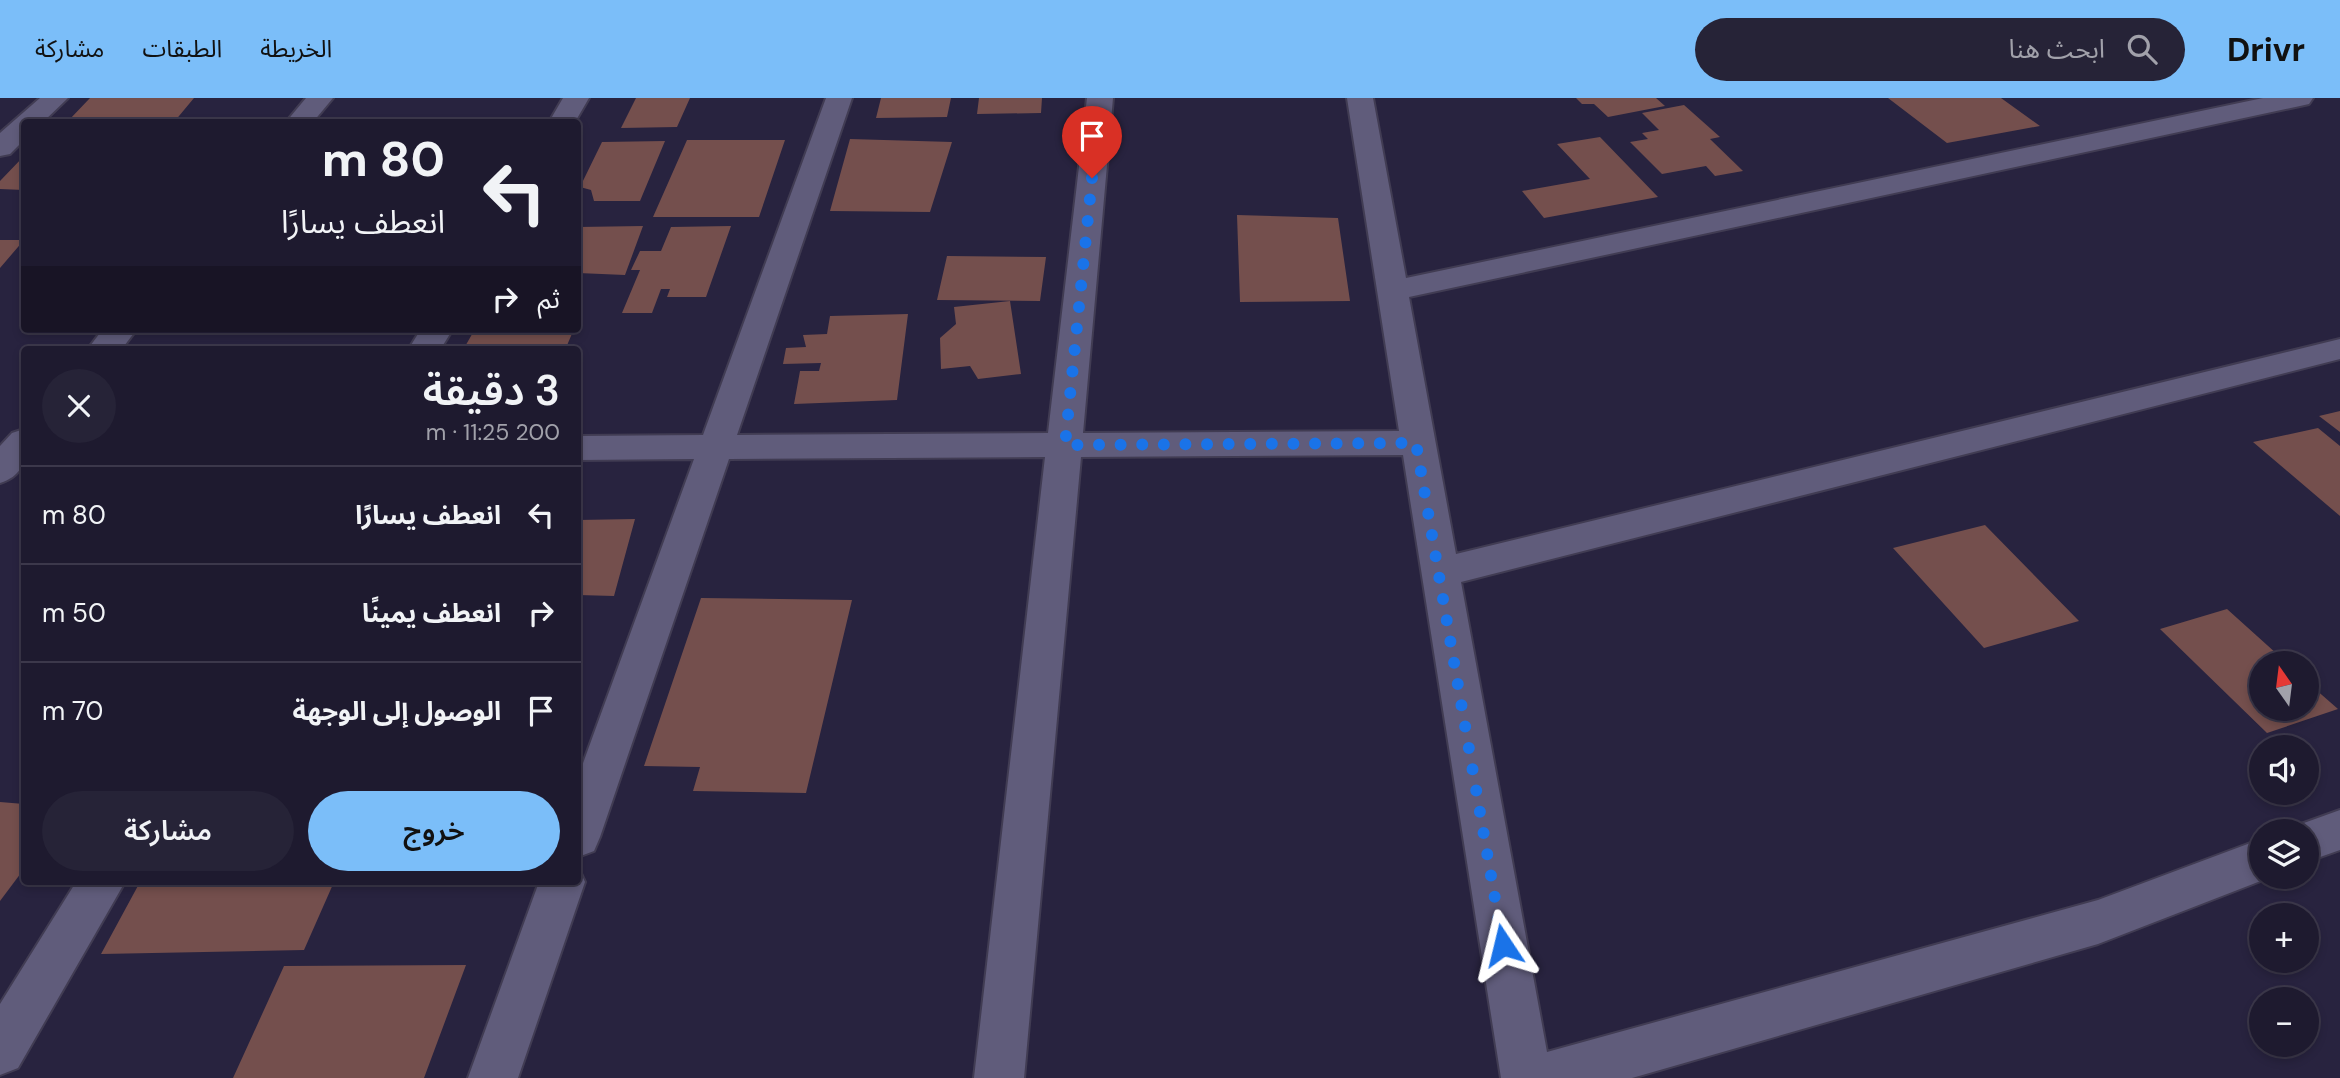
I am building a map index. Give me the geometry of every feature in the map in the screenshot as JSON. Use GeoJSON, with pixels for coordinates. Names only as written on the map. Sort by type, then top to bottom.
{"type":"FeatureCollection","features":[{"type":"Feature","properties":{"kind":"street"},"geometry":{"type":"LineString","coordinates":[[32,119],[55,98]]}},
{"type":"Feature","properties":{"kind":"street"},"geometry":{"type":"LineString","coordinates":[[302,119],[320,98]]}},
{"type":"Feature","properties":{"kind":"street"},"geometry":{"type":"LineString","coordinates":[[564,119],[576,98]]}},
{"type":"Feature","properties":{"kind":"street"},"geometry":{"type":"LineString","coordinates":[[581,828],[839,98]]}},
{"type":"Feature","properties":{"kind":"street"},"geometry":{"type":"LineString","coordinates":[[999,1078],[1100,98]]}},
{"type":"Feature","properties":{"kind":"street"},"geometry":{"type":"LineString","coordinates":[[1360,98],[1525,1078]]}},
{"type":"Feature","properties":{"kind":"street"},"geometry":{"type":"LineString","coordinates":[[1391,291],[2300,98]]}},
{"type":"Feature","properties":{"kind":"street"},"geometry":{"type":"LineString","coordinates":[[0,148],[21,129]]}},
{"type":"Feature","properties":{"kind":"street"},"geometry":{"type":"LineString","coordinates":[[1439,573],[2340,349]]}},
{"type":"Feature","properties":{"kind":"street"},"geometry":{"type":"LineString","coordinates":[[581,448],[1416,443]]}},
{"type":"Feature","properties":{"kind":"street"},"geometry":{"type":"LineString","coordinates":[[2319,837],[2340,830]]}},
{"type":"Feature","properties":{"kind":"street"},"geometry":{"type":"LineString","coordinates":[[1543,1078],[2098,922],[2249,865]]}},
{"type":"Feature","properties":{"kind":"street"},"geometry":{"type":"LineString","coordinates":[[0,1050],[100,885]]}},
{"type":"Feature","properties":{"kind":"street"},"geometry":{"type":"LineString","coordinates":[[493,1078],[561,885]]}},
{"type":"Feature","properties":{"kind":"building"},"geometry":{"type":"Polygon","coordinates":[[[90,98],[194,98],[176,119],[70,119],[90,98]]]}},
{"type":"Feature","properties":{"kind":"building"},"geometry":{"type":"Polygon","coordinates":[[[636,98],[690,98],[677,127],[621,128],[636,98]]]}},
{"type":"Feature","properties":{"kind":"building"},"geometry":{"type":"Polygon","coordinates":[[[881,98],[951,98],[947,117],[876,118],[881,98]]]}},
{"type":"Feature","properties":{"kind":"building"},"geometry":{"type":"Polygon","coordinates":[[[979,98],[1042,98],[1041,113],[977,114],[979,98]]]}},
{"type":"Feature","properties":{"kind":"building"},"geometry":{"type":"Polygon","coordinates":[[[1576,98],[1656,98],[1665,106],[1608,117],[1594,104],[1582,104],[1576,98]]]}},
{"type":"Feature","properties":{"kind":"building"},"geometry":{"type":"Polygon","coordinates":[[[1888,98],[2001,98],[2040,126],[1947,143],[1888,98]]]}},
{"type":"Feature","properties":{"kind":"building"},"geometry":{"type":"Polygon","coordinates":[[[1684,105],[1720,137],[1710,139],[1743,171],[1715,176],[1706,166],[1662,174],[1630,142],[1648,139],[1642,133],[1659,130],[1642,113],[1684,105]]]}},
{"type":"Feature","properties":{"kind":"building"},"geometry":{"type":"Polygon","coordinates":[[[1600,137],[1658,197],[1544,218],[1522,191],[1590,179],[1557,144],[1600,137]]]}},
{"type":"Feature","properties":{"kind":"building"},"geometry":{"type":"Polygon","coordinates":[[[850,139],[952,142],[930,212],[830,211],[850,139]]]}},
{"type":"Feature","properties":{"kind":"building"},"geometry":{"type":"Polygon","coordinates":[[[687,140],[785,140],[759,217],[653,217],[687,140]]]}},
{"type":"Feature","properties":{"kind":"building"},"geometry":{"type":"Polygon","coordinates":[[[665,141],[640,201],[594,201],[591,190],[581,187],[602,142],[665,141]]]}},
{"type":"Feature","properties":{"kind":"building"},"geometry":{"type":"Polygon","coordinates":[[[21,159],[21,190],[0,189],[0,181],[21,159]]]}},
{"type":"Feature","properties":{"kind":"building"},"geometry":{"type":"Polygon","coordinates":[[[1237,215],[1338,218],[1350,301],[1240,302],[1237,215]]]}},
{"type":"Feature","properties":{"kind":"building"},"geometry":{"type":"Polygon","coordinates":[[[643,226],[625,275],[581,273],[581,227],[643,226]]]}},
{"type":"Feature","properties":{"kind":"building"},"geometry":{"type":"Polygon","coordinates":[[[731,226],[706,297],[667,297],[670,289],[661,289],[652,313],[622,313],[640,270],[631,270],[640,251],[661,251],[671,227],[731,226]]]}},
{"type":"Feature","properties":{"kind":"building"},"geometry":{"type":"Polygon","coordinates":[[[0,240],[21,240],[21,244],[0,268],[0,240]]]}},
{"type":"Feature","properties":{"kind":"building"},"geometry":{"type":"Polygon","coordinates":[[[947,256],[1046,257],[1040,301],[937,300],[947,256]]]}},
{"type":"Feature","properties":{"kind":"building"},"geometry":{"type":"Polygon","coordinates":[[[1010,301],[1021,374],[978,379],[970,366],[941,369],[940,338],[956,324],[954,307],[1010,301]]]}},
{"type":"Feature","properties":{"kind":"building"},"geometry":{"type":"Polygon","coordinates":[[[908,314],[897,400],[794,404],[800,371],[819,371],[821,363],[783,364],[786,348],[806,347],[803,335],[827,334],[830,316],[908,314]]]}},
{"type":"Feature","properties":{"kind":"building"},"geometry":{"type":"Polygon","coordinates":[[[473,333],[572,333],[567,346],[465,346],[473,333]]]}},
{"type":"Feature","properties":{"kind":"building"},"geometry":{"type":"Polygon","coordinates":[[[2340,411],[2340,432],[2319,416],[2340,411]]]}},
{"type":"Feature","properties":{"kind":"building"},"geometry":{"type":"Polygon","coordinates":[[[2318,428],[2340,446],[2340,516],[2253,442],[2318,428]]]}},
{"type":"Feature","properties":{"kind":"building"},"geometry":{"type":"Polygon","coordinates":[[[635,519],[614,596],[581,595],[581,520],[635,519]]]}},
{"type":"Feature","properties":{"kind":"building"},"geometry":{"type":"Polygon","coordinates":[[[1985,525],[2079,621],[1984,648],[1893,548],[1985,525]]]}},
{"type":"Feature","properties":{"kind":"building"},"geometry":{"type":"Polygon","coordinates":[[[701,598],[852,600],[806,793],[693,791],[700,767],[644,766],[701,598]]]}},
{"type":"Feature","properties":{"kind":"building"},"geometry":{"type":"Polygon","coordinates":[[[2227,609],[2274,651],[2249,651],[2249,716],[2160,629],[2227,609]]]}},
{"type":"Feature","properties":{"kind":"building"},"geometry":{"type":"Polygon","coordinates":[[[2319,692],[2338,709],[2319,715],[2319,692]]]}},
{"type":"Feature","properties":{"kind":"building"},"geometry":{"type":"Polygon","coordinates":[[[2255,721],[2302,721],[2267,733],[2255,721]]]}},
{"type":"Feature","properties":{"kind":"building"},"geometry":{"type":"Polygon","coordinates":[[[0,802],[21,804],[21,873],[0,901],[0,802]]]}},
{"type":"Feature","properties":{"kind":"building"},"geometry":{"type":"Polygon","coordinates":[[[138,885],[333,885],[304,950],[101,954],[138,885]]]}},
{"type":"Feature","properties":{"kind":"building"},"geometry":{"type":"Polygon","coordinates":[[[466,965],[424,1078],[233,1078],[284,966],[466,965]]]}},
{"type":"Feature","properties":{"kind":"route"},"geometry":{"type":"LineString","coordinates":[[1092,178],[1065,445],[1416,443],[1503,945]]}}]}
